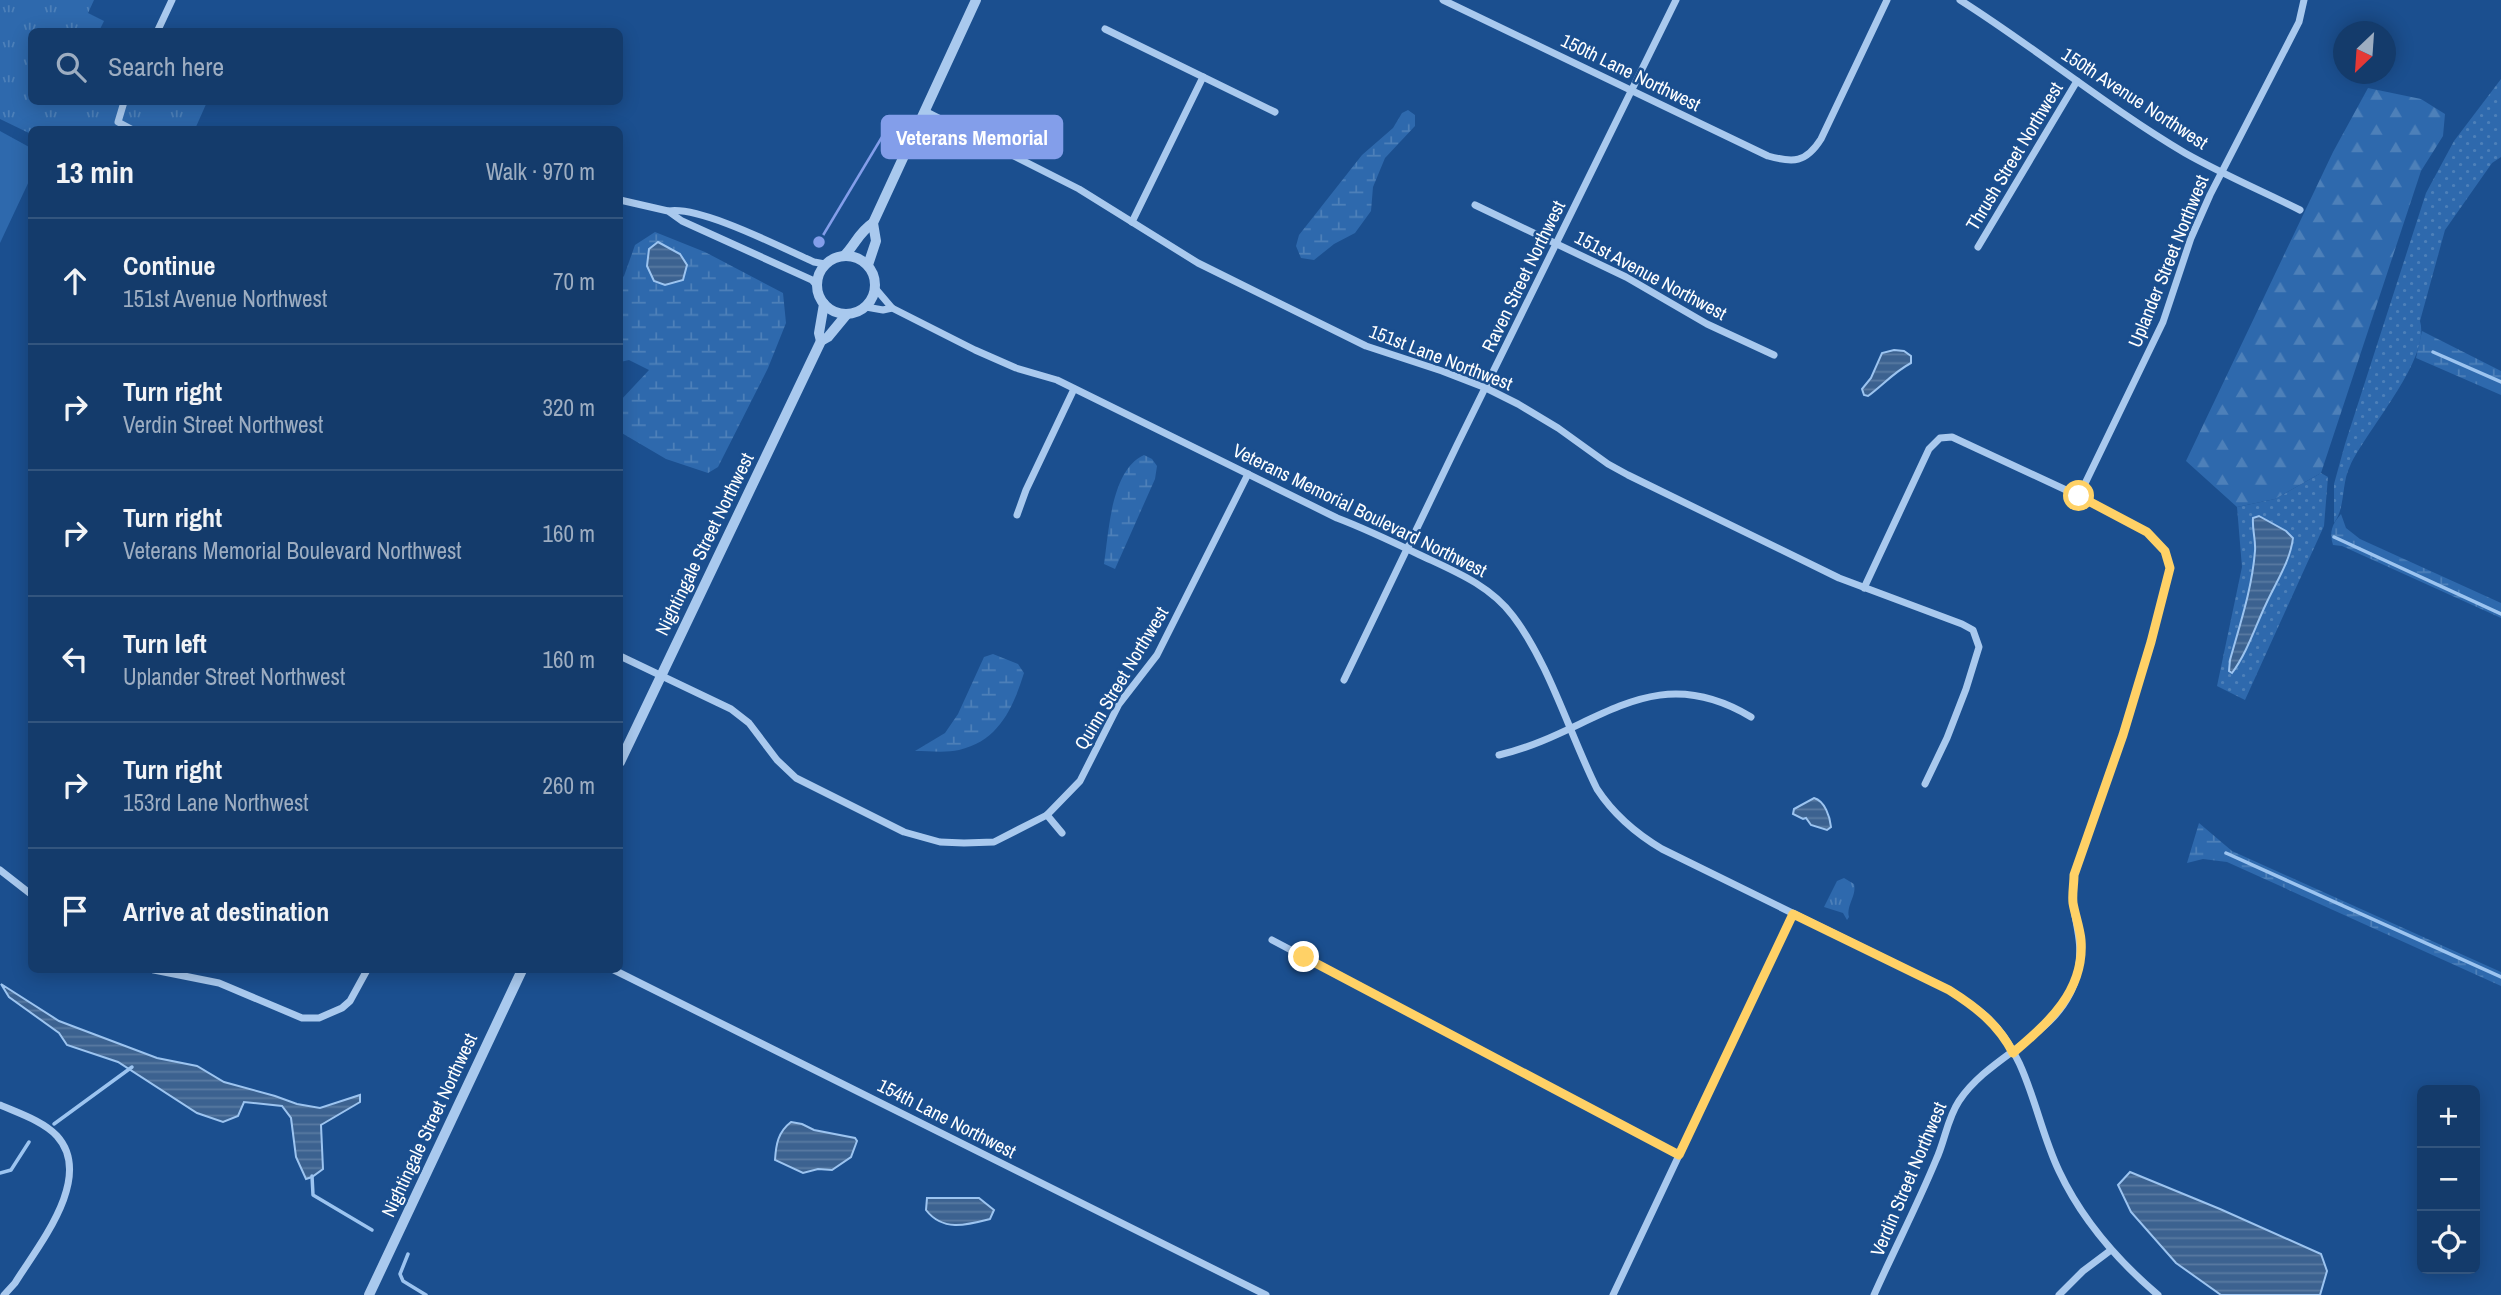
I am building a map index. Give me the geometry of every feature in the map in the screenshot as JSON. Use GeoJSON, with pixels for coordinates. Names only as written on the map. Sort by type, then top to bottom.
{"type":"FeatureCollection","features":[{"type":"Feature","properties":{"kind":"street"},"geometry":{"type":"LineString","coordinates":[[159,28],[171,0]]}},
{"type":"Feature","properties":{"kind":"street"},"geometry":{"type":"LineString","coordinates":[[623,201],[668,211],[678,210],[717,221],[814,262],[825,264],[844,256],[854,246],[860,231],[873,223],[976,0]]}},
{"type":"Feature","properties":{"kind":"street","name":"150th Lane Northwest"},"geometry":{"type":"LineString","coordinates":[[1443,0],[1768,156],[1790,162],[1807,156],[1821,139],[1887,0]]}},
{"type":"Feature","properties":{"kind":"street","name":"Raven Street Northwest"},"geometry":{"type":"LineString","coordinates":[[1344,680],[1676,0]]}},
{"type":"Feature","properties":{"kind":"street","name":"150th Avenue Northwest"},"geometry":{"type":"LineString","coordinates":[[1960,0],[2186,153],[2300,210]]}},
{"type":"Feature","properties":{"kind":"street","name":"Uplander Street Northwest"},"geometry":{"type":"LineString","coordinates":[[2079,496],[2163,322],[2191,239],[2222,171],[2299,22],[2304,0]]}},
{"type":"Feature","properties":{"kind":"street"},"geometry":{"type":"LineString","coordinates":[[1105,29],[1275,112]]}},
{"type":"Feature","properties":{"kind":"street"},"geometry":{"type":"LineString","coordinates":[[1132,222],[1203,77]]}},
{"type":"Feature","properties":{"kind":"street","name":"Thrush Street Northwest"},"geometry":{"type":"LineString","coordinates":[[1978,247],[2077,81]]}},
{"type":"Feature","properties":{"kind":"street"},"geometry":{"type":"LineString","coordinates":[[123,105],[118,122],[126,126]]}},
{"type":"Feature","properties":{"kind":"street","name":"151st Lane Northwest"},"geometry":{"type":"LineString","coordinates":[[925,111],[1079,190],[1198,263],[1366,346],[1486,388],[1558,428],[1608,464],[1628,474],[1827,572],[1973,630],[1979,647],[1966,689],[1925,784]]}},
{"type":"Feature","properties":{"kind":"street","name":"151st Avenue Northwest"},"geometry":{"type":"LineString","coordinates":[[1475,205],[1626,277],[1707,324],[1774,355]]}},
{"type":"Feature","properties":{"kind":"street"},"geometry":{"type":"LineString","coordinates":[[668,211],[682,221],[812,280],[817,286]]}},
{"type":"Feature","properties":{"kind":"street"},"geometry":{"type":"LineString","coordinates":[[868,265],[876,241],[873,223]]}},
{"type":"Feature","properties":{"kind":"street"},"geometry":{"type":"LineString","coordinates":[[844,256],[861,260],[873,273],[875,288],[866,307],[883,310],[892,308]]}},
{"type":"Feature","properties":{"kind":"street"},"geometry":{"type":"LineString","coordinates":[[817,286],[825,264]]}},
{"type":"Feature","properties":{"kind":"street","name":"Nightingale Street Northwest"},"geometry":{"type":"LineString","coordinates":[[817,286],[824,304],[819,333],[821,341]]}},
{"type":"Feature","properties":{"kind":"street","name":"Veterans Memorial Boulevard Northwest"},"geometry":{"type":"LineString","coordinates":[[875,288],[892,308],[1000,362],[1057,380],[1489,590],[1512,613],[1533,647],[1597,789],[1609,807],[1643,838],[1960,997],[1989,1018],[2005,1037],[2024,1074],[2059,1170],[2092,1226],[2111,1250],[2158,1295]]}},
{"type":"Feature","properties":{"kind":"street"},"geometry":{"type":"LineString","coordinates":[[824,304],[839,313],[847,314]]}},
{"type":"Feature","properties":{"kind":"street","name":"Nightingale Street Northwest"},"geometry":{"type":"LineString","coordinates":[[623,756],[821,341],[828,337],[847,314],[859,312],[866,307]]}},
{"type":"Feature","properties":{"kind":"street"},"geometry":{"type":"LineString","coordinates":[[1017,515],[1026,490],[1074,389]]}},
{"type":"Feature","properties":{"kind":"street"},"geometry":{"type":"LineString","coordinates":[[1864,588],[1929,449],[1940,438],[1952,437],[2079,496]]}},
{"type":"Feature","properties":{"kind":"street","name":"Quinn Street Northwest"},"geometry":{"type":"LineString","coordinates":[[623,657],[732,709],[749,723],[777,760],[796,778],[904,832],[940,842],[994,842],[1047,815],[1080,781],[1119,704],[1157,655],[1248,474]]}},
{"type":"Feature","properties":{"kind":"street","name":"Verdin Street Northwest"},"geometry":{"type":"LineString","coordinates":[[1874,1295],[1938,1157],[1958,1102],[1971,1086],[2036,1034],[2063,1006],[2077,973],[2081,942],[2073,900],[2074,875],[2123,735],[2170,568],[2165,551],[2147,532],[2079,496]]}},
{"type":"Feature","properties":{"kind":"street"},"geometry":{"type":"LineString","coordinates":[[1499,755],[1536,745],[1627,702],[1648,695],[1710,697],[1729,703],[1751,717]]}},
{"type":"Feature","properties":{"kind":"street"},"geometry":{"type":"LineString","coordinates":[[1047,815],[1062,833]]}},
{"type":"Feature","properties":{"kind":"street"},"geometry":{"type":"LineString","coordinates":[[0,870],[28,892]]}},
{"type":"Feature","properties":{"kind":"street"},"geometry":{"type":"LineString","coordinates":[[1613,1295],[1793,914]]}},
{"type":"Feature","properties":{"kind":"street"},"geometry":{"type":"LineString","coordinates":[[1272,940],[1679,1155]]}},
{"type":"Feature","properties":{"kind":"street"},"geometry":{"type":"LineString","coordinates":[[169,973],[219,983],[302,1018],[319,1018],[350,1001],[365,973]]}},
{"type":"Feature","properties":{"kind":"street","name":"Nightingale Street Northwest"},"geometry":{"type":"LineString","coordinates":[[369,1295],[521,973]]}},
{"type":"Feature","properties":{"kind":"street","name":"154th Lane Northwest"},"geometry":{"type":"LineString","coordinates":[[620,973],[1266,1295]]}},
{"type":"Feature","properties":{"kind":"street"},"geometry":{"type":"LineString","coordinates":[[0,1105],[39,1123],[57,1137],[70,1167],[65,1199],[21,1273],[4,1295]]}},
{"type":"Feature","properties":{"kind":"street"},"geometry":{"type":"LineString","coordinates":[[2059,1295],[2083,1271],[2111,1250]]}},
{"type":"Feature","properties":{"kind":"green space"},"geometry":{"type":"Polygon","coordinates":[[[0,0],[94,0],[88,13],[104,21],[100,28],[28,28],[28,105],[206,105],[196,126],[28,126],[28,133],[0,119],[0,0]]]}},
{"type":"Feature","properties":{"kind":"green space"},"geometry":{"type":"Polygon","coordinates":[[[2501,79],[2501,157],[2492,163],[2445,230],[2420,321],[2421,337],[2416,354],[2396,394],[2350,466],[2340,510],[2334,523],[2334,484],[2345,444],[2426,193],[2454,141],[2501,79]]]}},
{"type":"Feature","properties":{"kind":"green space"},"geometry":{"type":"Polygon","coordinates":[[[2368,88],[2421,99],[2445,114],[2443,136],[2421,171],[2321,473],[2275,499],[2237,507],[2186,461],[2333,152],[2368,88]]]}},
{"type":"Feature","properties":{"kind":"green space"},"geometry":{"type":"Polygon","coordinates":[[[1408,110],[1415,115],[1415,126],[1385,158],[1373,187],[1371,211],[1355,233],[1334,244],[1314,260],[1301,258],[1296,246],[1299,235],[1362,155],[1393,128],[1402,113],[1408,110]]]}},
{"type":"Feature","properties":{"kind":"green space"},"geometry":{"type":"Polygon","coordinates":[[[0,131],[28,146],[28,183],[0,243],[0,131]]]}},
{"type":"Feature","properties":{"kind":"green space"},"geometry":{"type":"Polygon","coordinates":[[[655,232],[705,252],[783,293],[786,323],[768,368],[718,467],[708,473],[666,459],[623,434],[623,398],[649,370],[629,360],[623,361],[623,277],[635,245],[655,232]]]}},
{"type":"Feature","properties":{"kind":"green space"},"geometry":{"type":"Polygon","coordinates":[[[2422,331],[2501,371],[2501,395],[2416,358],[2422,331]]]}},
{"type":"Feature","properties":{"kind":"green space"},"geometry":{"type":"Polygon","coordinates":[[[1144,455],[1152,459],[1157,466],[1155,479],[1115,569],[1104,564],[1110,519],[1118,487],[1133,463],[1144,455]]]}},
{"type":"Feature","properties":{"kind":"green space"},"geometry":{"type":"Polygon","coordinates":[[[2321,473],[2328,477],[2324,526],[2245,700],[2217,686],[2242,567],[2237,507],[2275,499],[2321,473]]]}},
{"type":"Feature","properties":{"kind":"green space"},"geometry":{"type":"Polygon","coordinates":[[[2341,514],[2346,528],[2360,539],[2501,603],[2501,618],[2342,546],[2333,545],[2332,528],[2341,514]]]}},
{"type":"Feature","properties":{"kind":"green space"},"geometry":{"type":"Polygon","coordinates":[[[993,654],[1018,664],[1024,673],[1015,699],[994,731],[973,746],[959,750],[915,751],[945,733],[958,714],[984,657],[993,654]]]}},
{"type":"Feature","properties":{"kind":"green space"},"geometry":{"type":"Polygon","coordinates":[[[2199,823],[2232,851],[2501,972],[2501,986],[2227,862],[2203,859],[2187,863],[2199,823]]]}},
{"type":"Feature","properties":{"kind":"green space"},"geometry":{"type":"Polygon","coordinates":[[[1844,878],[1854,884],[1855,888],[1847,920],[1843,913],[1824,907],[1837,881],[1844,878]]]}},
{"type":"Feature","properties":{"kind":"shaded area"},"geometry":{"type":"Polygon","coordinates":[[[658,242],[680,254],[687,265],[683,280],[665,285],[654,281],[647,266],[649,249],[658,242]]]}},
{"type":"Feature","properties":{"kind":"shaded area"},"geometry":{"type":"Polygon","coordinates":[[[1904,351],[1911,356],[1911,363],[1868,396],[1864,395],[1862,389],[1871,378],[1882,353],[1904,351]]]}},
{"type":"Feature","properties":{"kind":"shaded area"},"geometry":{"type":"Polygon","coordinates":[[[2259,516],[2293,538],[2282,572],[2232,673],[2229,671],[2230,660],[2253,565],[2253,518],[2259,516]]]}},
{"type":"Feature","properties":{"kind":"shaded area"},"geometry":{"type":"Polygon","coordinates":[[[1814,798],[1821,802],[1828,814],[1831,827],[1827,830],[1811,825],[1806,818],[1793,814],[1794,809],[1814,798]]]}},
{"type":"Feature","properties":{"kind":"shaded area"},"geometry":{"type":"Polygon","coordinates":[[[1,984],[59,1021],[157,1058],[197,1066],[224,1082],[297,1104],[320,1108],[360,1095],[360,1102],[321,1125],[323,1169],[306,1179],[296,1157],[291,1118],[282,1106],[244,1102],[238,1116],[223,1122],[197,1113],[118,1062],[67,1045],[59,1033],[9,997],[1,984]]]}},
{"type":"Feature","properties":{"kind":"shaded area"},"geometry":{"type":"Polygon","coordinates":[[[791,1122],[814,1130],[855,1138],[857,1141],[851,1157],[832,1170],[818,1169],[803,1173],[775,1160],[778,1139],[791,1122]]]}},
{"type":"Feature","properties":{"kind":"shaded area"},"geometry":{"type":"Polygon","coordinates":[[[2130,1172],[2321,1254],[2327,1271],[2320,1295],[2221,1295],[2176,1263],[2131,1212],[2118,1185],[2130,1172]]]}},
{"type":"Feature","properties":{"kind":"shaded area"},"geometry":{"type":"Polygon","coordinates":[[[927,1198],[979,1198],[994,1210],[990,1219],[964,1225],[948,1224],[940,1222],[926,1210],[927,1198]]]}},
{"type":"Feature","properties":{"kind":"waterway"},"geometry":{"type":"LineString","coordinates":[[2433,352],[2501,382]]}},
{"type":"Feature","properties":{"kind":"waterway"},"geometry":{"type":"LineString","coordinates":[[2334,537],[2501,614]]}},
{"type":"Feature","properties":{"kind":"waterway"},"geometry":{"type":"LineString","coordinates":[[2226,853],[2501,977]]}},
{"type":"Feature","properties":{"kind":"waterway"},"geometry":{"type":"LineString","coordinates":[[54,1124],[132,1067]]}},
{"type":"Feature","properties":{"kind":"waterway"},"geometry":{"type":"LineString","coordinates":[[0,1173],[11,1170],[29,1142]]}},
{"type":"Feature","properties":{"kind":"waterway"},"geometry":{"type":"LineString","coordinates":[[312,1176],[313,1195],[372,1230]]}},
{"type":"Feature","properties":{"kind":"waterway"},"geometry":{"type":"LineString","coordinates":[[408,1254],[400,1274],[403,1281],[426,1295]]}},
{"type":"Feature","properties":{"kind":"place","name":"Veterans Memorial"},"geometry":{"type":"Point","coordinates":[819,242]}},
{"type":"Feature","properties":{"kind":"route"},"geometry":{"type":"LineString","coordinates":[[1304,957],[1679,1155],[1793,914],[1949,990],[1972,1004],[1989,1018],[2005,1037],[2013,1053],[2063,1006],[2077,973],[2081,942],[2073,900],[2074,875],[2123,735],[2170,568],[2165,551],[2147,532],[2079,496]]}}]}
